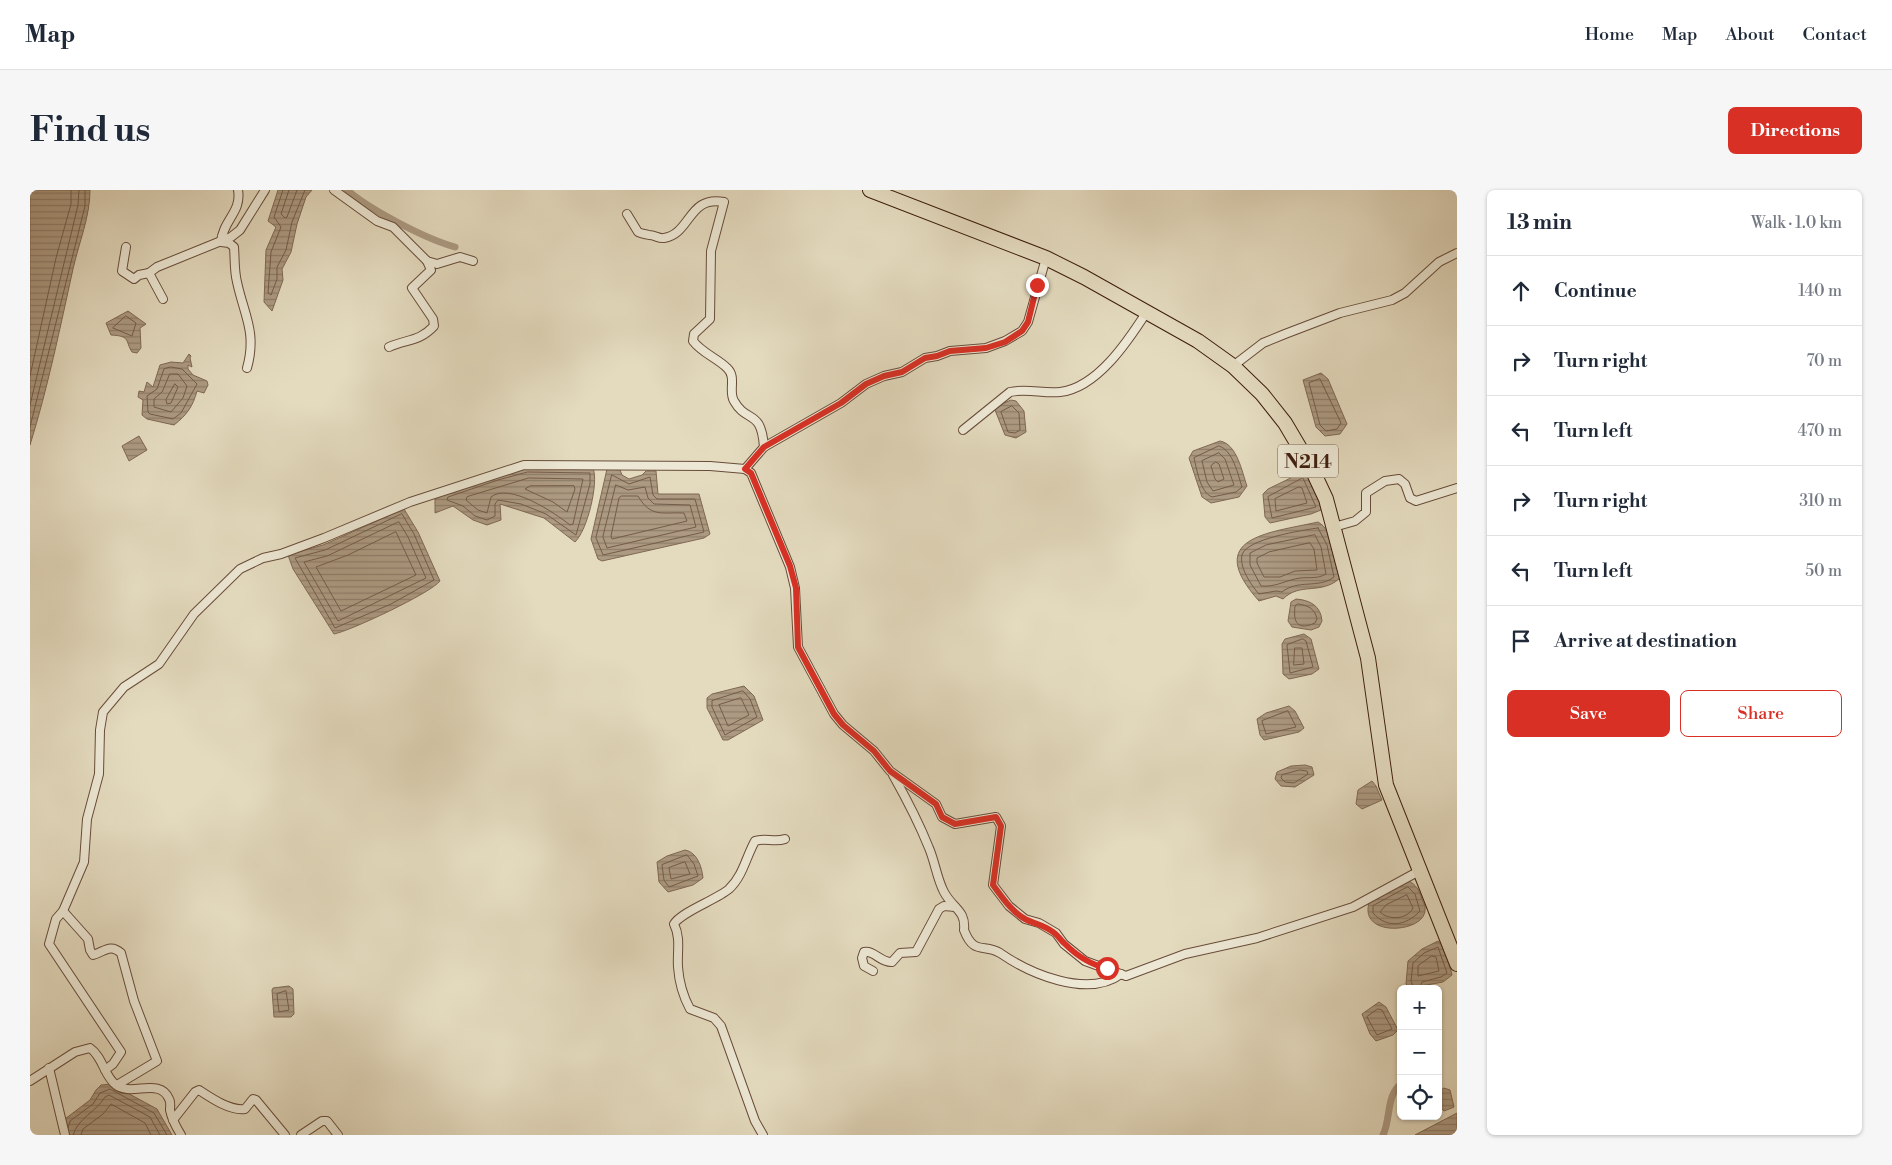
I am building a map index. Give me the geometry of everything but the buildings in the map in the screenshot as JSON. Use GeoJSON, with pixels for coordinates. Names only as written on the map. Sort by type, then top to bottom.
{"type":"FeatureCollection","features":[{"type":"Feature","properties":{"kind":"highway","name":"N214"},"geometry":{"type":"LineString","coordinates":[[870,190],[1046,258],[1198,341],[1233,366],[1262,394],[1285,424],[1312,467],[1326,499],[1368,658],[1386,785],[1457,964]]}},
{"type":"Feature","properties":{"kind":"street"},"geometry":{"type":"LineString","coordinates":[[221,242],[224,224],[237,208],[238,190]]}},
{"type":"Feature","properties":{"kind":"street"},"geometry":{"type":"LineString","coordinates":[[126,247],[122,272],[134,279],[189,253],[221,242],[240,230],[265,190]]}},
{"type":"Feature","properties":{"kind":"street"},"geometry":{"type":"LineString","coordinates":[[334,190],[377,220],[393,227],[427,261],[431,270],[412,288],[433,319],[434,326],[421,338],[402,341],[389,347]]}},
{"type":"Feature","properties":{"kind":"street"},"geometry":{"type":"LineString","coordinates":[[627,214],[638,232],[662,238],[675,233],[694,211],[704,203],[713,200],[724,202],[711,252],[710,319],[694,334],[693,341],[727,368],[732,381],[731,396],[735,403],[760,424],[763,432],[764,447]]}},
{"type":"Feature","properties":{"kind":"street"},"geometry":{"type":"LineString","coordinates":[[221,242],[228,243],[234,247],[237,284],[250,325],[250,350],[247,368]]}},
{"type":"Feature","properties":{"kind":"street"},"geometry":{"type":"LineString","coordinates":[[1233,366],[1263,343],[1340,313],[1392,300],[1405,293],[1439,262],[1457,254]]}},
{"type":"Feature","properties":{"kind":"street"},"geometry":{"type":"LineString","coordinates":[[427,261],[437,264],[460,257],[473,261]]}},
{"type":"Feature","properties":{"kind":"street"},"geometry":{"type":"LineString","coordinates":[[745,469],[764,447],[841,403],[875,380],[902,372],[925,358],[950,351],[986,348],[1005,342],[1022,331],[1028,322],[1046,258]]}},
{"type":"Feature","properties":{"kind":"street"},"geometry":{"type":"LineString","coordinates":[[149,273],[163,299]]}},
{"type":"Feature","properties":{"kind":"street"},"geometry":{"type":"LineString","coordinates":[[963,430],[1010,392],[1019,390],[1062,392],[1091,378],[1125,344],[1146,313]]}},
{"type":"Feature","properties":{"kind":"street"},"geometry":{"type":"LineString","coordinates":[[106,1070],[113,1064],[121,1052],[49,944],[56,919],[63,911],[84,862],[87,819],[99,774],[102,712],[124,687],[159,664],[194,614],[240,569],[263,558],[281,554],[324,538],[410,502],[524,465],[710,466],[745,469],[751,473],[790,566],[796,588],[798,647],[834,714],[843,725],[874,751],[890,771],[928,846],[940,885],[954,908]]}},
{"type":"Feature","properties":{"kind":"street"},"geometry":{"type":"LineString","coordinates":[[1334,527],[1361,517],[1366,512],[1366,493],[1385,481],[1399,479],[1404,484],[1410,498],[1416,501],[1457,488]]}},
{"type":"Feature","properties":{"kind":"street"},"geometry":{"type":"LineString","coordinates":[[890,771],[936,804],[942,817],[955,824],[996,817],[1001,826],[993,885],[1010,906],[1025,919],[1039,923],[1056,933],[1064,944],[1085,961],[1126,976],[1186,954],[1275,933],[1354,907],[1421,870]]}},
{"type":"Feature","properties":{"kind":"street"},"geometry":{"type":"LineString","coordinates":[[763,1135],[721,1026],[714,1018],[690,1009],[683,995],[678,969],[679,934],[674,924],[680,916],[703,906],[730,888],[739,878],[755,841],[764,839],[778,842],[785,839]]}},
{"type":"Feature","properties":{"kind":"street"},"geometry":{"type":"LineString","coordinates":[[873,971],[864,966],[862,958],[864,952],[870,952],[888,962],[892,962],[900,953],[916,952],[939,908],[944,906],[954,908],[962,913],[966,922],[964,930],[967,938],[974,946],[984,950],[994,950],[1032,970],[1072,984],[1114,979],[1121,974]]}},
{"type":"Feature","properties":{"kind":"street"},"geometry":{"type":"LineString","coordinates":[[63,911],[88,938],[93,956],[111,948],[116,949],[120,953],[134,1001],[157,1061],[116,1085]]}},
{"type":"Feature","properties":{"kind":"street"},"geometry":{"type":"LineString","coordinates":[[30,1081],[75,1052],[90,1048],[96,1052],[116,1085],[132,1091],[150,1087],[162,1091],[169,1098],[173,1120],[181,1135]]}},
{"type":"Feature","properties":{"kind":"street"},"geometry":{"type":"LineString","coordinates":[[49,1068],[65,1135]]}},
{"type":"Feature","properties":{"kind":"street"},"geometry":{"type":"LineString","coordinates":[[173,1120],[194,1092],[199,1090],[221,1103],[240,1109],[245,1109],[253,1100],[256,1100],[285,1135]]}},
{"type":"Feature","properties":{"kind":"street"},"geometry":{"type":"LineString","coordinates":[[301,1135],[322,1121],[327,1121],[338,1135]]}},
{"type":"Feature","properties":{"kind":"water"},"geometry":{"type":"Polygon","coordinates":[[[30,190],[90,190],[90,200],[48,379],[30,445],[30,190]]]}},
{"type":"Feature","properties":{"kind":"water"},"geometry":{"type":"Polygon","coordinates":[[[278,190],[312,190],[306,197],[297,224],[291,252],[282,269],[283,280],[272,311],[264,302],[266,250],[276,227],[268,221],[278,190]]]}},
{"type":"Feature","properties":{"kind":"water"},"geometry":{"type":"Polygon","coordinates":[[[128,311],[146,324],[140,328],[141,348],[137,353],[132,352],[125,338],[111,335],[106,323],[128,311]]]}},
{"type":"Feature","properties":{"kind":"water"},"geometry":{"type":"Polygon","coordinates":[[[189,354],[192,367],[188,365],[188,369],[193,375],[207,381],[208,385],[204,393],[197,391],[189,410],[174,425],[147,419],[142,415],[143,400],[138,397],[139,391],[144,392],[147,382],[153,387],[160,365],[171,362],[183,363],[189,354]]]}},
{"type":"Feature","properties":{"kind":"water"},"geometry":{"type":"Polygon","coordinates":[[[1321,373],[1328,379],[1347,424],[1340,434],[1325,436],[1316,427],[1303,380],[1321,373]]]}},
{"type":"Feature","properties":{"kind":"water"},"geometry":{"type":"Polygon","coordinates":[[[1011,400],[1016,401],[1024,411],[1026,432],[1016,438],[1005,435],[995,410],[997,406],[1011,400]]]}},
{"type":"Feature","properties":{"kind":"water"},"geometry":{"type":"Polygon","coordinates":[[[139,436],[147,450],[129,461],[122,446],[139,436]]]}},
{"type":"Feature","properties":{"kind":"water"},"geometry":{"type":"Polygon","coordinates":[[[1220,441],[1231,447],[1235,453],[1247,486],[1239,497],[1211,503],[1202,497],[1189,458],[1193,451],[1220,441]]]}},
{"type":"Feature","properties":{"kind":"water"},"geometry":{"type":"Polygon","coordinates":[[[527,467],[593,468],[594,484],[591,506],[584,528],[575,542],[544,518],[500,504],[501,520],[487,525],[473,520],[453,506],[435,513],[435,497],[527,467]]]}},
{"type":"Feature","properties":{"kind":"water"},"geometry":{"type":"Polygon","coordinates":[[[607,469],[620,470],[622,475],[629,479],[642,475],[646,471],[656,471],[658,494],[699,494],[710,534],[704,538],[602,561],[598,559],[591,539],[607,469]]]}},
{"type":"Feature","properties":{"kind":"water"},"geometry":{"type":"Polygon","coordinates":[[[1303,472],[1307,474],[1322,506],[1321,510],[1270,523],[1265,517],[1263,494],[1268,489],[1303,472]]]}},
{"type":"Feature","properties":{"kind":"water"},"geometry":{"type":"Polygon","coordinates":[[[404,509],[418,532],[440,581],[434,587],[390,611],[334,634],[293,569],[288,555],[323,545],[404,509]]]}},
{"type":"Feature","properties":{"kind":"water"},"geometry":{"type":"Polygon","coordinates":[[[1318,522],[1327,531],[1330,538],[1340,574],[1339,579],[1325,586],[1296,591],[1283,599],[1276,596],[1259,601],[1243,580],[1237,563],[1240,551],[1249,542],[1263,535],[1318,522]]]}},
{"type":"Feature","properties":{"kind":"water"},"geometry":{"type":"Polygon","coordinates":[[[1296,599],[1310,602],[1317,608],[1322,621],[1319,627],[1311,630],[1292,627],[1288,621],[1291,602],[1296,599]]]}},
{"type":"Feature","properties":{"kind":"water"},"geometry":{"type":"Polygon","coordinates":[[[1304,634],[1311,639],[1319,669],[1312,674],[1289,679],[1283,674],[1282,644],[1285,639],[1304,634]]]}},
{"type":"Feature","properties":{"kind":"water"},"geometry":{"type":"Polygon","coordinates":[[[744,686],[754,696],[763,720],[728,740],[723,740],[707,708],[707,698],[712,694],[744,686]]]}},
{"type":"Feature","properties":{"kind":"water"},"geometry":{"type":"Polygon","coordinates":[[[1289,706],[1295,711],[1304,728],[1299,732],[1264,740],[1260,735],[1257,719],[1266,713],[1289,706]]]}},
{"type":"Feature","properties":{"kind":"water"},"geometry":{"type":"Polygon","coordinates":[[[1305,765],[1312,767],[1314,775],[1295,787],[1281,786],[1275,779],[1277,772],[1291,766],[1305,765]]]}},
{"type":"Feature","properties":{"kind":"water"},"geometry":{"type":"Polygon","coordinates":[[[1372,781],[1382,800],[1362,809],[1356,804],[1358,790],[1372,781]]]}},
{"type":"Feature","properties":{"kind":"water"},"geometry":{"type":"Polygon","coordinates":[[[685,850],[696,857],[703,878],[693,885],[668,892],[659,882],[657,862],[667,856],[685,850]]]}},
{"type":"Feature","properties":{"kind":"water"},"geometry":{"type":"Polygon","coordinates":[[[1408,881],[1420,893],[1425,907],[1422,918],[1415,924],[1393,928],[1382,927],[1374,922],[1369,914],[1369,903],[1408,881]]]}},
{"type":"Feature","properties":{"kind":"water"},"geometry":{"type":"Polygon","coordinates":[[[1438,941],[1445,947],[1452,975],[1443,982],[1426,985],[1407,985],[1408,961],[1422,949],[1438,941]]]}},
{"type":"Feature","properties":{"kind":"water"},"geometry":{"type":"Polygon","coordinates":[[[289,986],[293,989],[294,1014],[291,1017],[274,1017],[272,990],[273,988],[289,986]]]}},
{"type":"Feature","properties":{"kind":"water"},"geometry":{"type":"Polygon","coordinates":[[[1379,1002],[1386,1007],[1397,1031],[1393,1035],[1376,1041],[1370,1034],[1362,1014],[1379,1002]]]}},
{"type":"Feature","properties":{"kind":"water"},"geometry":{"type":"Polygon","coordinates":[[[111,1084],[157,1109],[172,1135],[61,1135],[65,1119],[90,1100],[101,1085],[111,1084]]]}},
{"type":"Feature","properties":{"kind":"water"},"geometry":{"type":"Polygon","coordinates":[[[1442,1089],[1450,1090],[1454,1107],[1444,1111],[1442,1109],[1442,1089]]]}},
{"type":"Feature","properties":{"kind":"water"},"geometry":{"type":"Polygon","coordinates":[[[1457,1113],[1457,1135],[1415,1135],[1457,1113]]]}},
{"type":"Feature","properties":{"kind":"waterway"},"geometry":{"type":"LineString","coordinates":[[347,190],[399,223],[429,238],[455,247]]}},
{"type":"Feature","properties":{"kind":"waterway"},"geometry":{"type":"LineString","coordinates":[[1383,1135],[1393,1094],[1397,1088]]}},
{"type":"Feature","properties":{"kind":"route"},"geometry":{"type":"LineString","coordinates":[[1037,285],[1028,322],[1022,331],[1005,342],[986,348],[950,351],[925,358],[902,372],[884,376],[866,384],[841,403],[764,447],[749,462],[745,469],[751,473],[790,566],[796,588],[798,647],[834,714],[843,725],[874,751],[890,771],[936,804],[942,817],[955,824],[962,824],[982,818],[996,817],[1001,826],[993,885],[1010,906],[1025,919],[1039,923],[1056,933],[1064,944],[1085,961],[1107,968]]}}]}
